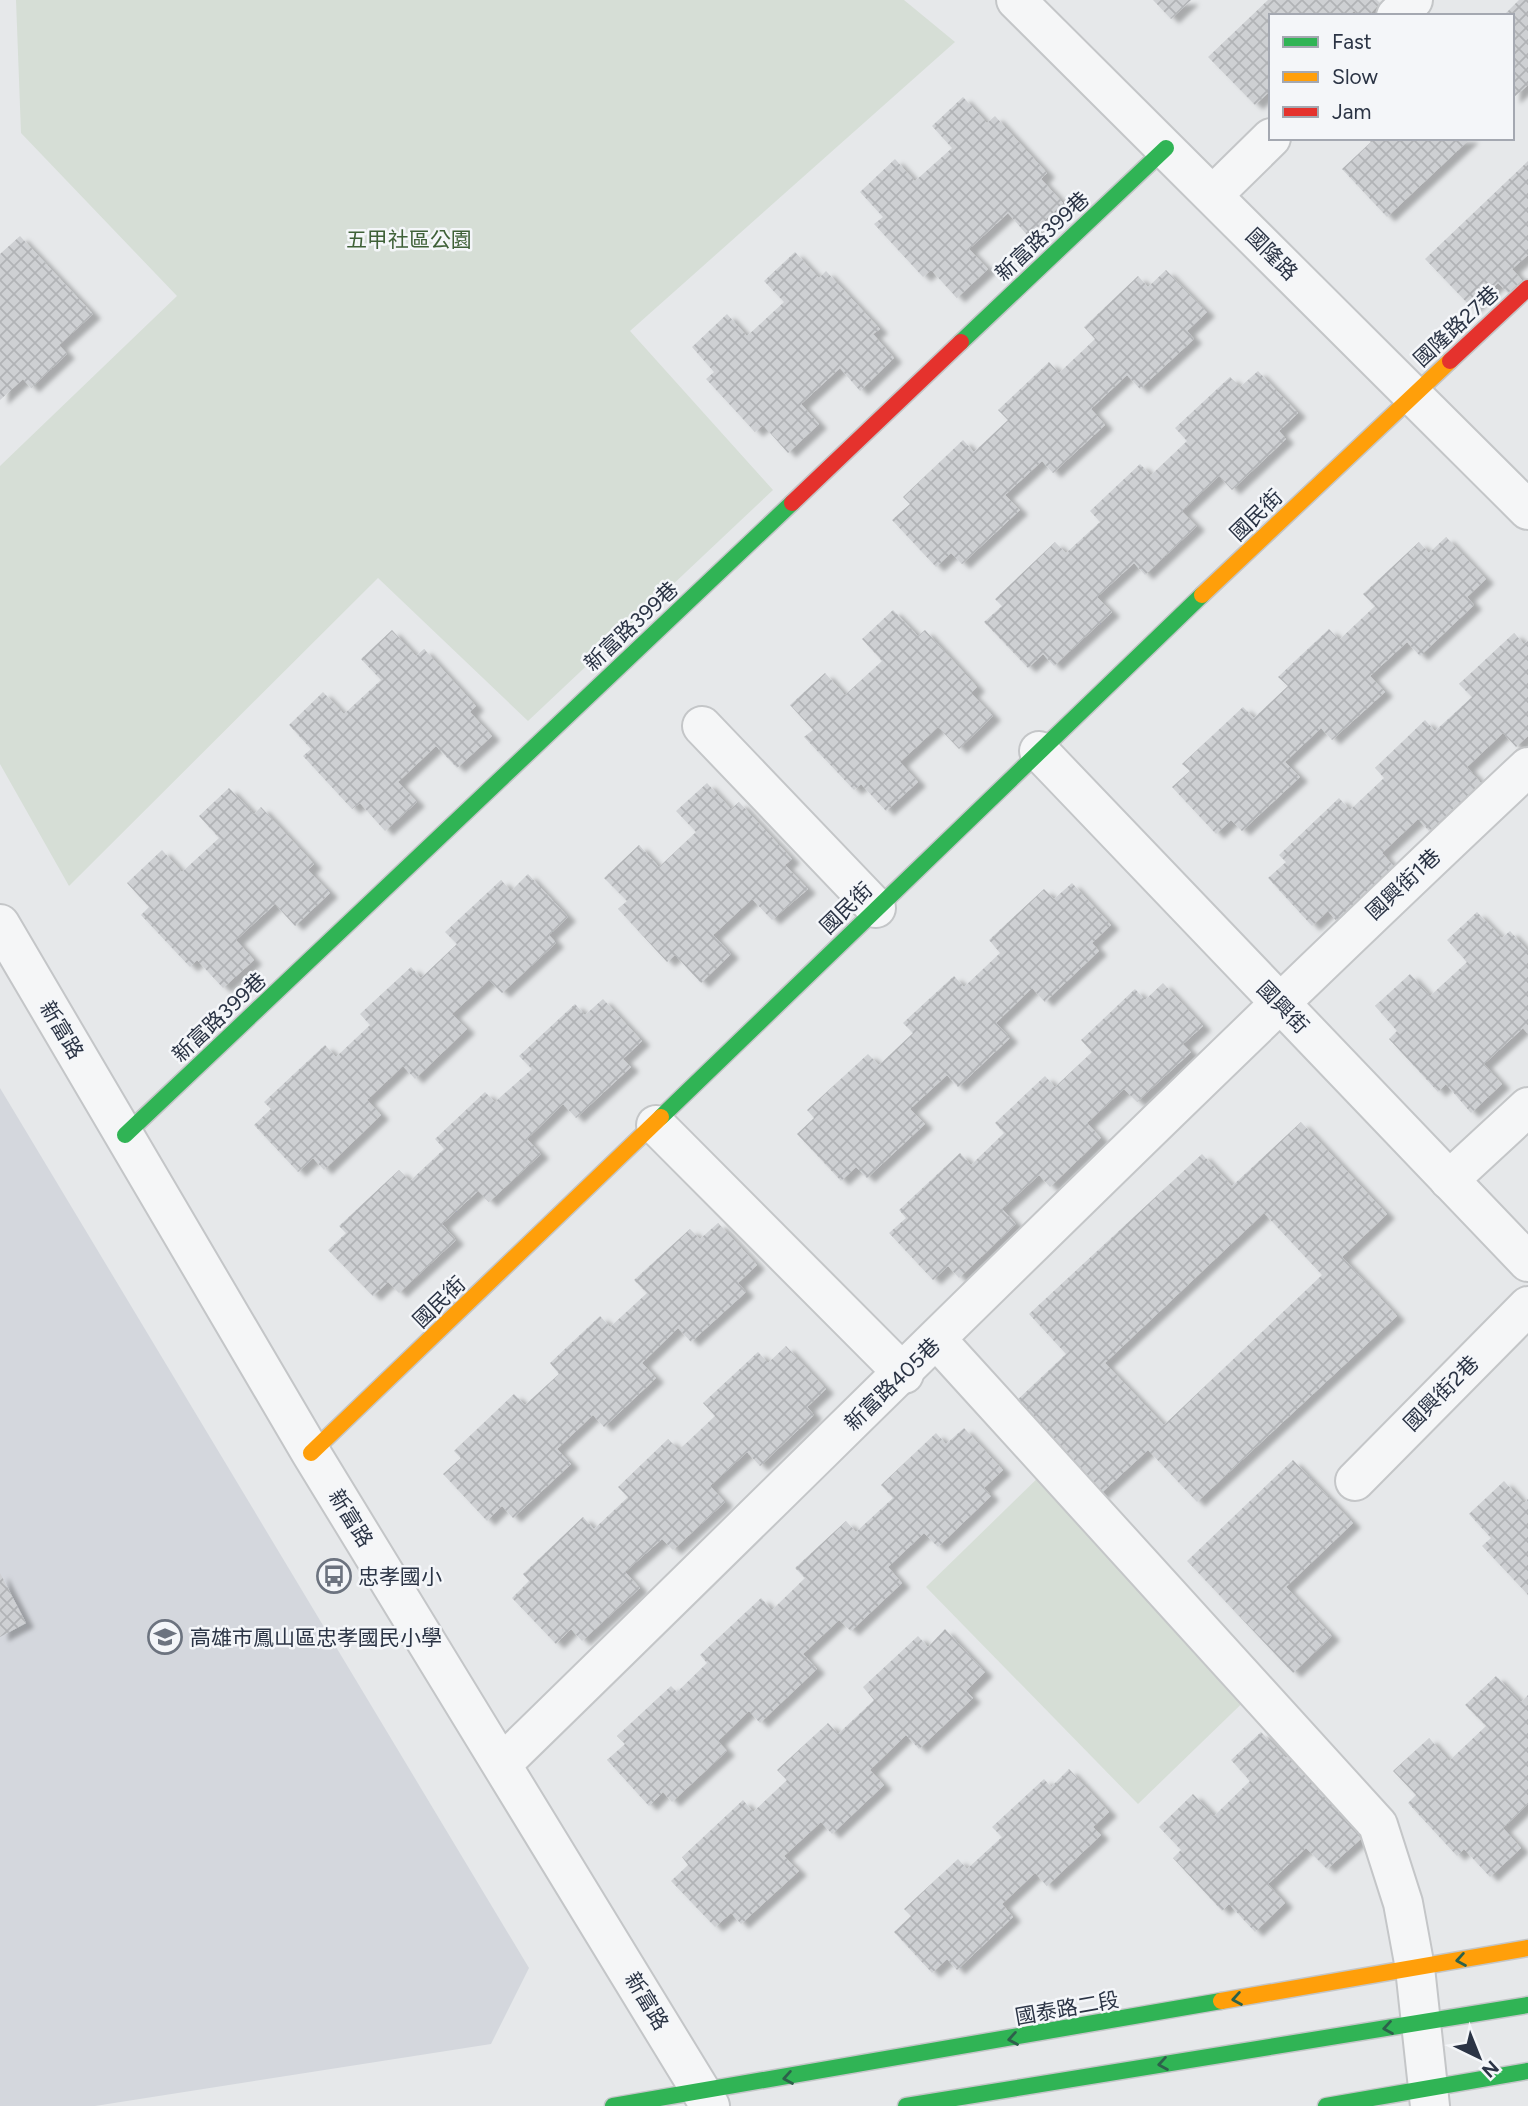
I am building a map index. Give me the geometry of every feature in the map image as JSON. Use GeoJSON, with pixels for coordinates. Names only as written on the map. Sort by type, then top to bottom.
{"type":"FeatureCollection","features":[{"type":"Feature","properties":{"kind":"street","name":"國隆路"},"geometry":{"type":"LineString","coordinates":[[1016,0],[1528,510]]}},
{"type":"Feature","properties":{"kind":"street"},"geometry":{"type":"LineString","coordinates":[[1398,14],[1413,0]]}},
{"type":"Feature","properties":{"kind":"street"},"geometry":{"type":"LineString","coordinates":[[1213,195],[1269,140]]}},
{"type":"Feature","properties":{"kind":"street","name":"新富路399巷"},"geometry":{"type":"LineString","coordinates":[[125,1135],[1166,148]]}},
{"type":"Feature","properties":{"kind":"street","name":"國隆路27巷"},"geometry":{"type":"LineString","coordinates":[[1413,395],[1528,289]]}},
{"type":"Feature","properties":{"kind":"street","name":"國民街"},"geometry":{"type":"LineString","coordinates":[[312,1453],[656,1125],[1039,751],[1413,395]]}},
{"type":"Feature","properties":{"kind":"street"},"geometry":{"type":"LineString","coordinates":[[702,726],[876,908]]}},
{"type":"Feature","properties":{"kind":"street","name":"國興街"},"geometry":{"type":"LineString","coordinates":[[1039,751],[1528,1262]]}},
{"type":"Feature","properties":{"kind":"street","name":"國興街1巷"},"geometry":{"type":"LineString","coordinates":[[1278,1002],[1528,767]]}},
{"type":"Feature","properties":{"kind":"street","name":"新富路"},"geometry":{"type":"LineString","coordinates":[[0,924],[312,1453],[707,2099]]}},
{"type":"Feature","properties":{"kind":"street","name":"新富路405巷"},"geometry":{"type":"LineString","coordinates":[[502,1763],[904,1374],[1278,1002]]}},
{"type":"Feature","properties":{"kind":"street"},"geometry":{"type":"LineString","coordinates":[[1450,1180],[1528,1107]]}},
{"type":"Feature","properties":{"kind":"street"},"geometry":{"type":"LineString","coordinates":[[656,1125],[904,1374]]}},
{"type":"Feature","properties":{"kind":"street","name":"國興街2巷"},"geometry":{"type":"LineString","coordinates":[[1355,1481],[1528,1306]]}},
{"type":"Feature","properties":{"kind":"street"},"geometry":{"type":"LineString","coordinates":[[937,1340],[1378,1825],[1403,1903],[1415,1968],[1428,2097]]}},
{"type":"Feature","properties":{"kind":"street","name":"國泰路二段"},"geometry":{"type":"LineString","coordinates":[[613,2106],[707,2099],[1528,1948]]}},
{"type":"Feature","properties":{"kind":"street"},"geometry":{"type":"LineString","coordinates":[[906,2106],[1528,2006]]}},
{"type":"Feature","properties":{"kind":"street"},"geometry":{"type":"LineString","coordinates":[[1326,2106],[1428,2097],[1528,2071]]}},
{"type":"Feature","properties":{"kind":"shaded area","name":"高雄市鳳山區忠孝國民小學"},"geometry":{"type":"Polygon","coordinates":[[[0,1088],[529,1968],[491,2044],[95,2106],[0,2106],[0,1088]]]}},
{"type":"Feature","properties":{"kind":"green space","name":"五甲社區公園"},"geometry":{"type":"Polygon","coordinates":[[[16,0],[904,0],[955,42],[630,331],[773,490],[528,721],[378,578],[69,886],[0,764],[0,466],[177,296],[21,133],[16,0]]]}},
{"type":"Feature","properties":{"kind":"green space"},"geometry":{"type":"Polygon","coordinates":[[[1048,1468],[1261,1685],[1138,1804],[926,1587],[1048,1468]]]}},
{"type":"Feature","properties":{"kind":"building"},"geometry":{"type":"Polygon","coordinates":[[[1153,0],[1191,0],[1171,19],[1153,0]]]}},
{"type":"Feature","properties":{"kind":"building"},"geometry":{"type":"Polygon","coordinates":[[[1268,0],[1377,0],[1380,3],[1370,14],[1356,14],[1354,11],[1350,14],[1269,14],[1269,92],[1255,105],[1208,57],[1268,0]]]}},
{"type":"Feature","properties":{"kind":"building"},"geometry":{"type":"Polygon","coordinates":[[[1519,0],[1528,0],[1528,85],[1514,97],[1514,14],[1505,14],[1519,0]]]}},
{"type":"Feature","properties":{"kind":"building"},"geometry":{"type":"Polygon","coordinates":[[[963,97],[987,123],[995,116],[1047,173],[1041,179],[1063,203],[1028,236],[1008,213],[969,249],[988,269],[957,298],[931,270],[923,277],[874,224],[883,217],[860,192],[895,159],[915,181],[952,148],[932,126],[963,97]]]}},
{"type":"Feature","properties":{"kind":"building"},"geometry":{"type":"Polygon","coordinates":[[[1369,140],[1469,140],[1387,217],[1342,169],[1371,142],[1369,140]]]}},
{"type":"Feature","properties":{"kind":"building"},"geometry":{"type":"Polygon","coordinates":[[[1528,161],[1528,255],[1512,269],[1522,280],[1508,293],[1498,283],[1472,308],[1425,259],[1528,161]]]}},
{"type":"Feature","properties":{"kind":"building"},"geometry":{"type":"Polygon","coordinates":[[[20,236],[93,314],[59,345],[67,354],[31,388],[23,379],[0,400],[0,254],[20,236]]]}},
{"type":"Feature","properties":{"kind":"building"},"geometry":{"type":"Polygon","coordinates":[[[795,252],[819,278],[826,271],[880,329],[873,334],[894,358],[860,391],[840,368],[801,404],[819,424],[788,453],[763,425],[755,432],[706,379],[714,372],[692,347],[727,314],[747,336],[784,302],[764,281],[795,252]]]}},
{"type":"Feature","properties":{"kind":"building"},"geometry":{"type":"Polygon","coordinates":[[[1166,270],[1207,312],[1187,331],[1194,339],[1140,389],[1127,375],[1091,409],[1105,425],[1053,473],[1042,461],[1005,495],[1020,510],[962,564],[951,553],[936,567],[892,520],[910,504],[903,497],[963,440],[974,452],[1008,420],[998,410],[1049,362],[1059,373],[1095,339],[1084,327],[1138,276],[1148,287],[1166,270]]]}},
{"type":"Feature","properties":{"kind":"building"},"geometry":{"type":"Polygon","coordinates":[[[1258,371],[1298,413],[1279,431],[1286,439],[1232,490],[1219,476],[1182,511],[1197,526],[1145,575],[1134,563],[1097,597],[1112,612],[1054,666],[1043,654],[1028,668],[984,622],[1002,606],[995,599],[1055,542],[1066,553],[1100,522],[1090,511],[1140,464],[1151,475],[1187,441],[1175,428],[1230,377],[1240,387],[1258,371]]]}},
{"type":"Feature","properties":{"kind":"building"},"geometry":{"type":"Polygon","coordinates":[[[1446,537],[1486,579],[1467,597],[1474,605],[1420,656],[1407,642],[1370,676],[1385,692],[1332,740],[1321,728],[1285,762],[1300,777],[1242,831],[1231,820],[1216,834],[1172,787],[1190,771],[1182,764],[1243,707],[1254,718],[1288,686],[1278,677],[1329,629],[1339,640],[1375,606],[1363,594],[1419,542],[1429,553],[1446,537]]]}},
{"type":"Feature","properties":{"kind":"building"},"geometry":{"type":"Polygon","coordinates":[[[893,610],[918,636],[925,630],[977,687],[971,693],[993,716],[959,749],[938,727],[900,762],[918,782],[886,811],[861,784],[854,790],[804,737],[813,730],[790,705],[825,673],[845,695],[882,661],[862,639],[893,610]]]}},
{"type":"Feature","properties":{"kind":"building"},"geometry":{"type":"Polygon","coordinates":[[[392,630],[416,656],[424,649],[476,706],[470,712],[492,736],[457,768],[436,746],[398,782],[417,802],[385,831],[360,803],[352,809],[303,756],[311,749],[289,725],[323,692],[344,714],[381,680],[361,659],[392,630]]]}},
{"type":"Feature","properties":{"kind":"building"},"geometry":{"type":"Polygon","coordinates":[[[1514,633],[1524,644],[1528,641],[1528,736],[1516,747],[1503,733],[1467,767],[1481,783],[1429,831],[1418,819],[1382,853],[1396,869],[1338,923],[1328,911],[1312,926],[1268,878],[1286,862],[1279,855],[1339,798],[1350,810],[1384,778],[1375,768],[1425,720],[1435,731],[1472,697],[1459,684],[1514,633]]]}},
{"type":"Feature","properties":{"kind":"building"},"geometry":{"type":"Polygon","coordinates":[[[707,783],[731,809],[739,802],[792,859],[785,865],[808,889],[772,920],[752,899],[713,935],[731,954],[701,983],[675,955],[667,962],[618,909],[627,901],[604,878],[639,845],[659,867],[696,832],[676,811],[707,783]]]}},
{"type":"Feature","properties":{"kind":"building"},"geometry":{"type":"Polygon","coordinates":[[[229,788],[254,814],[261,807],[314,864],[308,870],[330,893],[295,926],[275,904],[236,940],[254,960],[223,988],[197,960],[190,967],[141,915],[149,907],[127,883],[162,850],[182,872],[219,838],[199,816],[229,788]]]}},
{"type":"Feature","properties":{"kind":"building"},"geometry":{"type":"Polygon","coordinates":[[[528,874],[568,917],[549,935],[556,943],[502,993],[489,980],[452,1014],[467,1029],[415,1079],[403,1066],[367,1100],[381,1115],[324,1170],[313,1158],[298,1172],[254,1125],[271,1109],[264,1102],[325,1045],[336,1057],[370,1025],[360,1014],[411,967],[421,978],[457,944],[445,932],[501,880],[511,891],[528,874]]]}},
{"type":"Feature","properties":{"kind":"building"},"geometry":{"type":"Polygon","coordinates":[[[1072,883],[1111,925],[1092,943],[1099,951],[1045,1002],[1032,988],[996,1023],[1010,1038],[958,1087],[947,1075],[910,1109],[925,1124],[867,1178],[856,1167],[841,1181],[797,1134],[814,1118],[807,1110],[868,1054],[879,1065],[913,1033],[903,1023],[954,976],[964,987],[1000,953],[989,940],[1044,889],[1054,899],[1072,883]]]}},
{"type":"Feature","properties":{"kind":"building"},"geometry":{"type":"Polygon","coordinates":[[[1477,912],[1502,938],[1510,931],[1528,951],[1528,1034],[1523,1028],[1484,1064],[1502,1084],[1471,1113],[1446,1084],[1438,1092],[1389,1039],[1397,1031],[1375,1006],[1410,974],[1430,996],[1467,962],[1447,940],[1477,912]]]}},
{"type":"Feature","properties":{"kind":"building"},"geometry":{"type":"Polygon","coordinates":[[[1163,983],[1203,1026],[1183,1044],[1191,1052],[1137,1102],[1124,1089],[1087,1123],[1101,1138],[1050,1187],[1039,1175],[1002,1209],[1016,1224],[959,1278],[948,1266],[933,1280],[889,1233],[906,1218],[899,1210],[960,1153],[971,1165],[1004,1133],[995,1123],[1045,1076],[1055,1087],[1092,1052],[1081,1040],[1135,989],[1145,1000],[1163,983]]]}},
{"type":"Feature","properties":{"kind":"building"},"geometry":{"type":"Polygon","coordinates":[[[603,999],[642,1041],[623,1059],[631,1067],[576,1118],[563,1104],[527,1139],[541,1154],[489,1202],[478,1191],[442,1224],[456,1240],[399,1293],[388,1282],[373,1296],[328,1250],[346,1233],[339,1226],[399,1170],[410,1181],[444,1149],[435,1139],[485,1092],[495,1102],[532,1069],[519,1056],[575,1004],[585,1015],[603,999]]]}},
{"type":"Feature","properties":{"kind":"building"},"geometry":{"type":"Polygon","coordinates":[[[1301,1122],[1387,1214],[1342,1257],[1397,1316],[1197,1502],[1148,1450],[1098,1496],[1013,1404],[1066,1354],[1029,1314],[1202,1154],[1232,1186],[1301,1122]],[[1264,1213],[1105,1363],[1164,1425],[1322,1275],[1264,1213]]]}},
{"type":"Feature","properties":{"kind":"building"},"geometry":{"type":"Polygon","coordinates":[[[718,1223],[757,1265],[738,1283],[746,1292],[691,1342],[678,1328],[642,1363],[656,1378],[604,1427],[593,1415],[557,1449],[571,1464],[513,1518],[502,1506],[487,1521],[443,1474],[461,1458],[454,1451],[514,1394],[525,1405],[559,1374],[550,1363],[600,1316],[610,1327],[647,1293],[634,1280],[690,1229],[700,1239],[718,1223]]]}},
{"type":"Feature","properties":{"kind":"building"},"geometry":{"type":"Polygon","coordinates":[[[786,1346],[826,1389],[807,1407],[814,1415],[760,1466],[747,1452],[710,1486],[725,1502],[673,1550],[662,1539],[625,1572],[640,1588],[582,1641],[571,1629],[556,1644],[512,1598],[529,1581],[523,1574],[583,1517],[594,1529],[628,1497],[618,1487],[668,1439],[679,1450],[715,1416],[703,1403],[758,1352],[768,1363],[786,1346]]]}},
{"type":"Feature","properties":{"kind":"building"},"geometry":{"type":"Polygon","coordinates":[[[964,1428],[1003,1470],[984,1488],[991,1496],[938,1547],[924,1533],[888,1567],[902,1583],[851,1631],[839,1620],[803,1654],[817,1669],[760,1723],[749,1711],[718,1741],[727,1751],[672,1802],[663,1792],[649,1806],[607,1760],[625,1744],[617,1736],[671,1686],[677,1692],[707,1663],[700,1655],[761,1598],[772,1610],[805,1578],[795,1568],[846,1521],[856,1532],[893,1498],[881,1485],[936,1433],[946,1444],[964,1428]]]}},
{"type":"Feature","properties":{"kind":"building"},"geometry":{"type":"Polygon","coordinates":[[[1293,1460],[1353,1523],[1286,1587],[1332,1636],[1293,1673],[1187,1561],[1293,1460]]]}},
{"type":"Feature","properties":{"kind":"building"},"geometry":{"type":"Polygon","coordinates":[[[1504,1481],[1524,1503],[1528,1499],[1528,1595],[1482,1546],[1491,1538],[1469,1514],[1504,1481]]]}},
{"type":"Feature","properties":{"kind":"building"},"geometry":{"type":"Polygon","coordinates":[[[0,1573],[26,1623],[0,1637],[0,1573]]]}},
{"type":"Feature","properties":{"kind":"building"},"geometry":{"type":"Polygon","coordinates":[[[945,1629],[985,1672],[966,1691],[973,1698],[919,1749],[906,1735],[870,1770],[884,1785],[832,1834],[821,1822],[784,1856],[799,1871],[741,1924],[731,1913],[715,1927],[671,1881],[688,1865],[682,1857],[743,1800],[753,1812],[787,1780],[777,1770],[828,1723],[838,1734],[874,1700],[863,1687],[918,1636],[928,1647],[945,1629]]]}},
{"type":"Feature","properties":{"kind":"building"},"geometry":{"type":"Polygon","coordinates":[[[1496,1676],[1521,1702],[1528,1695],[1528,1804],[1503,1828],[1521,1848],[1490,1877],[1464,1849],[1457,1856],[1408,1803],[1416,1795],[1393,1771],[1429,1738],[1449,1761],[1486,1726],[1465,1705],[1496,1676]]]}},
{"type":"Feature","properties":{"kind":"building"},"geometry":{"type":"Polygon","coordinates":[[[1261,1732],[1286,1758],[1293,1751],[1346,1808],[1340,1814],[1362,1838],[1327,1869],[1306,1848],[1268,1884],[1285,1903],[1255,1932],[1229,1904],[1222,1911],[1173,1858],[1181,1850],[1159,1827],[1193,1794],[1214,1816],[1250,1781],[1231,1760],[1261,1732]]]}},
{"type":"Feature","properties":{"kind":"building"},"geometry":{"type":"Polygon","coordinates":[[[1069,1769],[1109,1812],[1093,1827],[1101,1835],[1047,1886],[1035,1873],[1002,1904],[1013,1917],[957,1970],[947,1959],[932,1973],[894,1932],[911,1916],[904,1909],[958,1859],[967,1869],[1002,1837],[992,1827],[1044,1779],[1051,1787],[1069,1769]]]}},
{"type":"Feature","properties":{"kind":"traffic: fast"},"geometry":{"type":"LineString","coordinates":[[961,342],[1166,148]]}},
{"type":"Feature","properties":{"kind":"traffic: fast"},"geometry":{"type":"LineString","coordinates":[[125,1135],[792,503]]}},
{"type":"Feature","properties":{"kind":"traffic: fast"},"geometry":{"type":"LineString","coordinates":[[661,1117],[1202,595]]}},
{"type":"Feature","properties":{"kind":"traffic: fast"},"geometry":{"type":"LineString","coordinates":[[613,2106],[1221,2001]]}},
{"type":"Feature","properties":{"kind":"traffic: fast"},"geometry":{"type":"LineString","coordinates":[[906,2106],[1528,2005]]}},
{"type":"Feature","properties":{"kind":"traffic: fast"},"geometry":{"type":"LineString","coordinates":[[1326,2106],[1528,2071]]}},
{"type":"Feature","properties":{"kind":"traffic: slow"},"geometry":{"type":"LineString","coordinates":[[1202,595],[1450,361]]}},
{"type":"Feature","properties":{"kind":"traffic: slow"},"geometry":{"type":"LineString","coordinates":[[311,1453],[661,1117]]}},
{"type":"Feature","properties":{"kind":"traffic: slow"},"geometry":{"type":"LineString","coordinates":[[1221,2001],[1528,1948]]}},
{"type":"Feature","properties":{"kind":"traffic: jam"},"geometry":{"type":"LineString","coordinates":[[1450,361],[1528,288]]}},
{"type":"Feature","properties":{"kind":"traffic: jam"},"geometry":{"type":"LineString","coordinates":[[792,503],[961,342]]}},
{"type":"Feature","properties":{"kind":"place","name":"忠孝國小"},"geometry":{"type":"Point","coordinates":[334,1576]}},
{"type":"Feature","properties":{"kind":"place","name":"高雄市鳳山區忠孝國民小學"},"geometry":{"type":"Point","coordinates":[165,1637]}}]}
